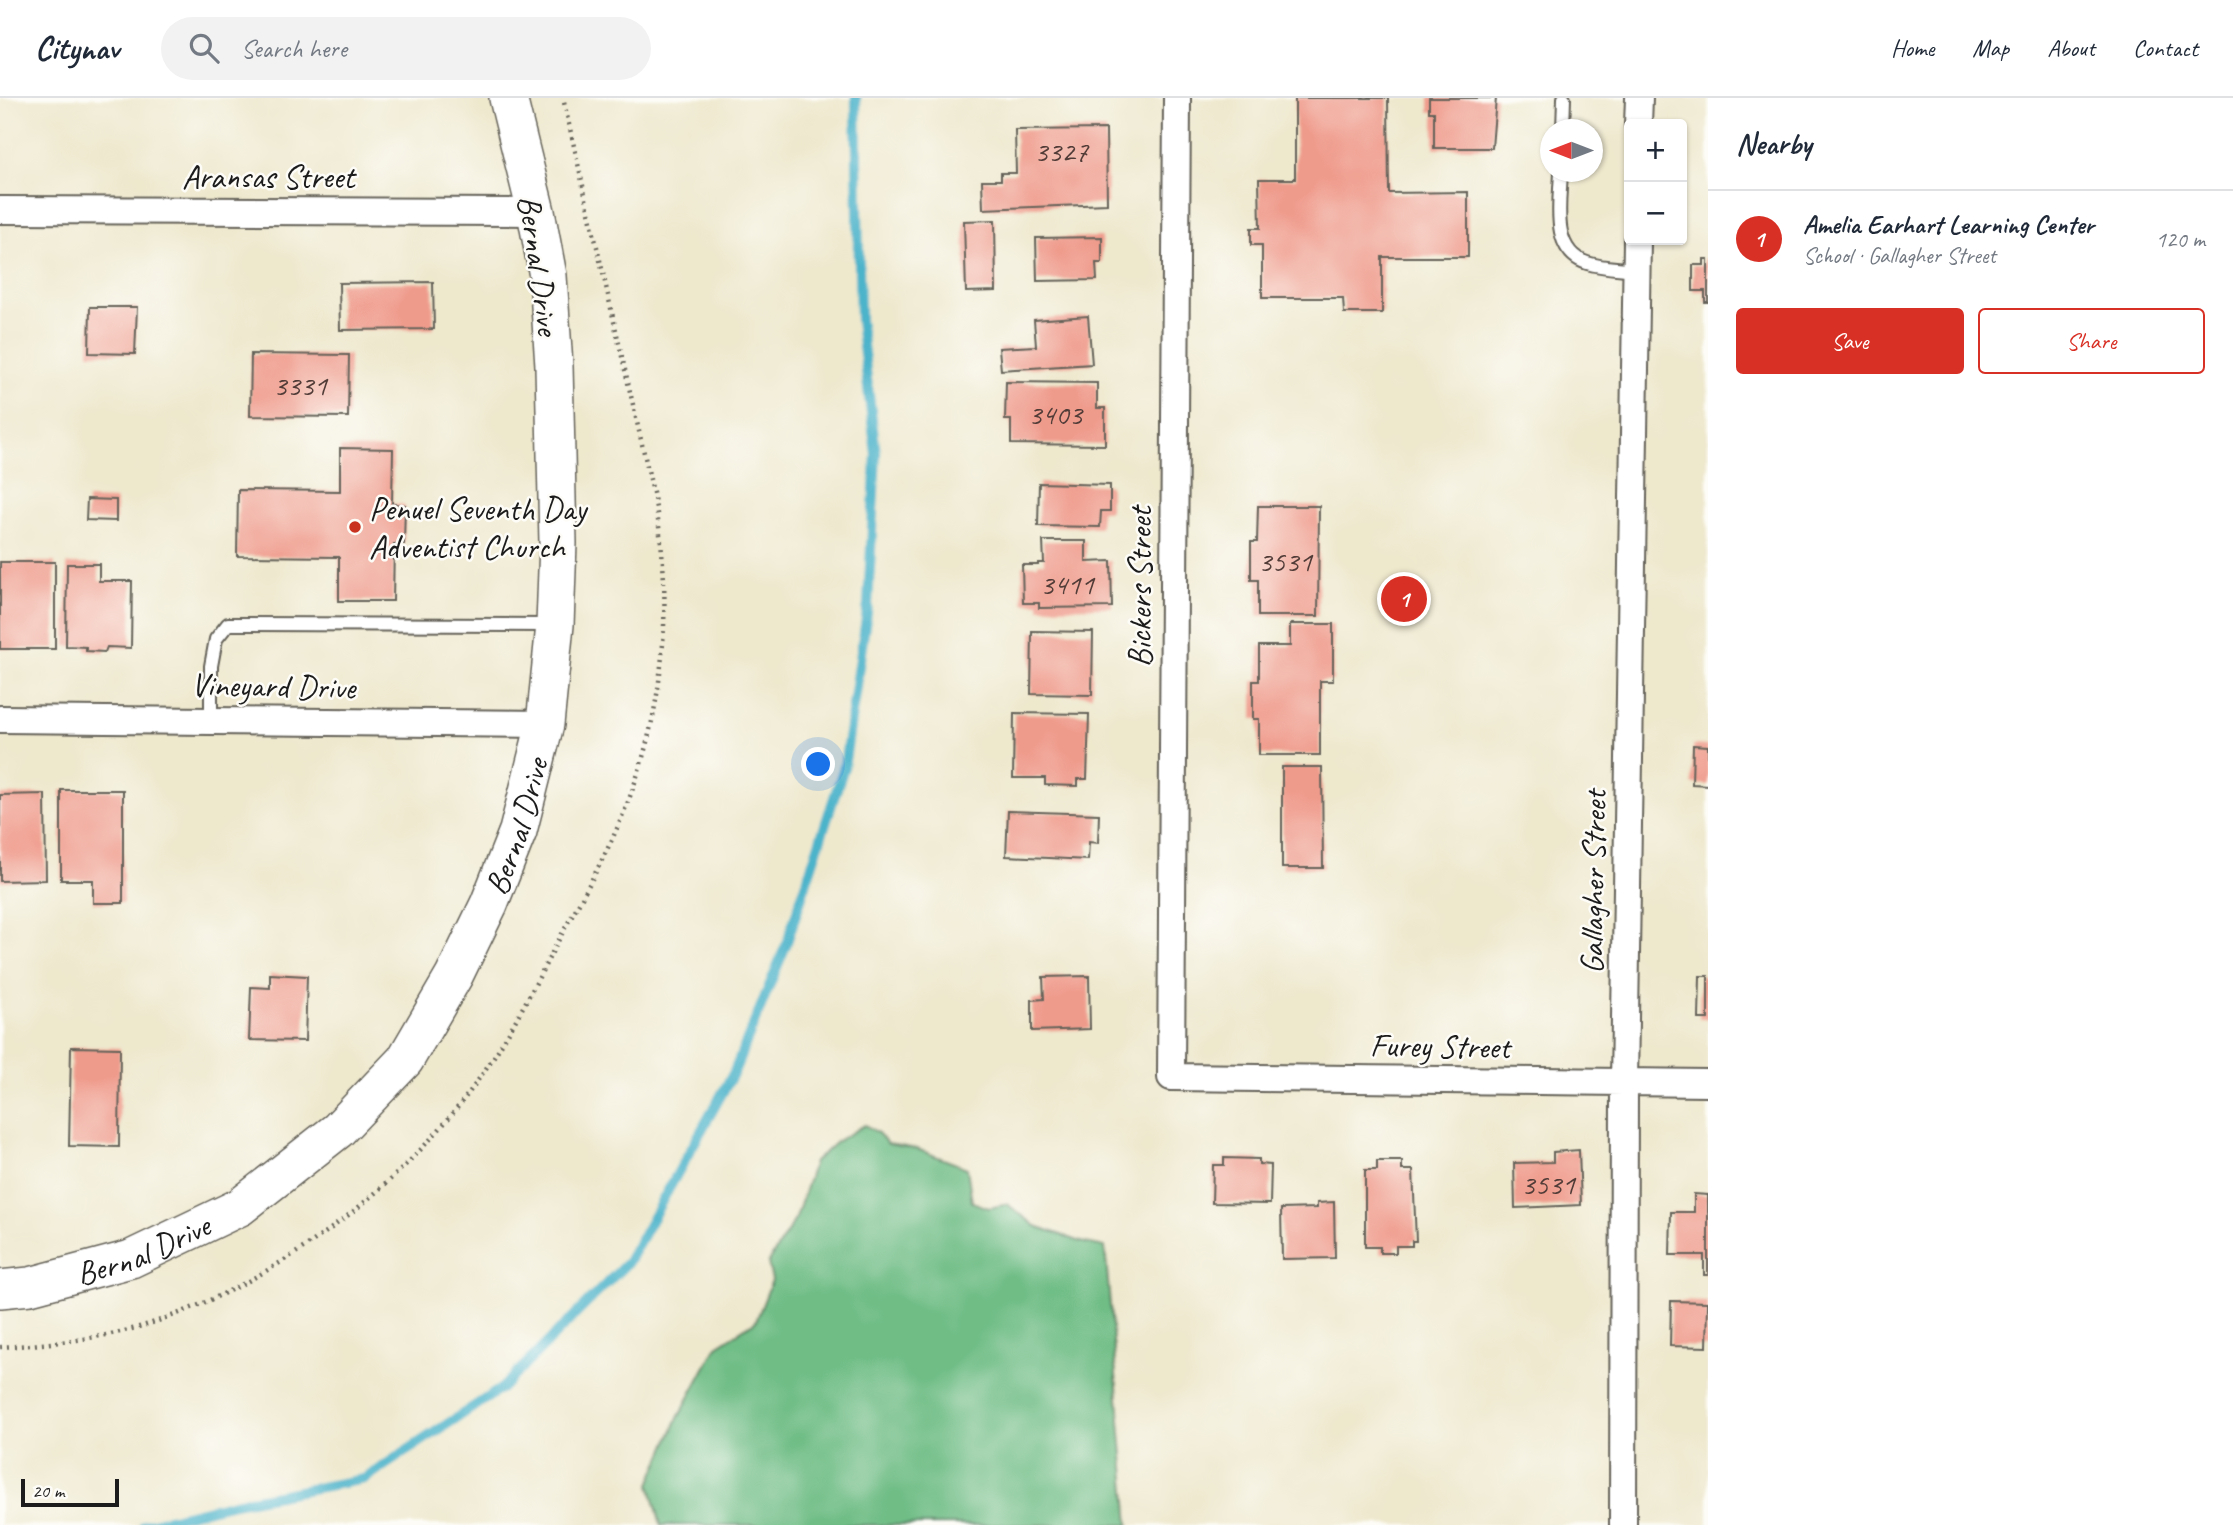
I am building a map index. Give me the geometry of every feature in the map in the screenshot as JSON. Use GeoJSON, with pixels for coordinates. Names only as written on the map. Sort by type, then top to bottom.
{"type":"FeatureCollection","features":[{"type":"Feature","properties":{"kind":"street","name":"Bernal Drive"},"geometry":{"type":"LineString","coordinates":[[0,1289],[30,1286],[131,1259],[240,1207],[338,1130],[405,1060],[454,976],[489,904],[517,831],[545,724],[555,625],[558,543],[554,366],[548,276],[536,212],[508,98]]}},
{"type":"Feature","properties":{"kind":"street","name":"Bickers Street"},"geometry":{"type":"LineString","coordinates":[[1171,1077],[1177,98]]}},
{"type":"Feature","properties":{"kind":"street"},"geometry":{"type":"LineString","coordinates":[[1638,119],[1639,98]]}},
{"type":"Feature","properties":{"kind":"street","name":"Aransas Street"},"geometry":{"type":"LineString","coordinates":[[0,210],[536,212]]}},
{"type":"Feature","properties":{"kind":"street","name":"Gallagher Street"},"geometry":{"type":"LineString","coordinates":[[1623,1525],[1624,1083],[1637,245]]}},
{"type":"Feature","properties":{"kind":"street","name":"Vineyard Drive"},"geometry":{"type":"LineString","coordinates":[[0,719],[545,724]]}},
{"type":"Feature","properties":{"kind":"street","name":"Furey Street"},"geometry":{"type":"LineString","coordinates":[[1171,1077],[1708,1083]]}},
{"type":"Feature","properties":{"kind":"lane"},"geometry":{"type":"LineString","coordinates":[[1563,119],[1564,98]]}},
{"type":"Feature","properties":{"kind":"lane"},"geometry":{"type":"LineString","coordinates":[[1561,182],[1559,225],[1568,251],[1586,263],[1636,270]]}},
{"type":"Feature","properties":{"kind":"lane"},"geometry":{"type":"LineString","coordinates":[[211,719],[211,666],[216,639],[228,624],[555,625]]}},
{"type":"Feature","properties":{"kind":"green space"},"geometry":{"type":"Polygon","coordinates":[[[865,1125],[878,1133],[888,1144],[917,1149],[967,1168],[972,1202],[989,1208],[1007,1204],[1036,1226],[1081,1242],[1105,1247],[1129,1525],[661,1525],[650,1484],[677,1420],[717,1346],[756,1321],[772,1280],[768,1263],[796,1218],[814,1162],[836,1142],[865,1125]]]}},
{"type":"Feature","properties":{"kind":"building"},"geometry":{"type":"Polygon","coordinates":[[[1295,98],[1388,98],[1389,193],[1468,192],[1468,257],[1382,257],[1382,313],[1344,313],[1343,298],[1262,298],[1262,245],[1251,245],[1251,228],[1260,228],[1259,179],[1295,179],[1295,98]]]}},
{"type":"Feature","properties":{"kind":"building"},"geometry":{"type":"Polygon","coordinates":[[[1429,98],[1496,98],[1492,148],[1434,148],[1434,112],[1429,112],[1429,98]]]}},
{"type":"Feature","properties":{"kind":"building"},"geometry":{"type":"Polygon","coordinates":[[[1106,129],[1107,204],[983,209],[982,180],[1001,180],[1001,173],[1016,173],[1015,130],[1106,129]]]}},
{"type":"Feature","properties":{"kind":"building"},"geometry":{"type":"Polygon","coordinates":[[[995,220],[996,291],[966,292],[964,221],[995,220]]]}},
{"type":"Feature","properties":{"kind":"building"},"geometry":{"type":"Polygon","coordinates":[[[1102,237],[1102,263],[1096,263],[1097,280],[1037,281],[1036,238],[1102,237]]]}},
{"type":"Feature","properties":{"kind":"building"},"geometry":{"type":"Polygon","coordinates":[[[1704,259],[1708,259],[1708,302],[1705,302],[1705,291],[1693,291],[1693,265],[1704,265],[1704,259]]]}},
{"type":"Feature","properties":{"kind":"building"},"geometry":{"type":"Polygon","coordinates":[[[433,282],[434,329],[340,330],[339,283],[433,282]]]}},
{"type":"Feature","properties":{"kind":"building"},"geometry":{"type":"Polygon","coordinates":[[[90,307],[137,307],[135,354],[89,353],[90,307]]]}},
{"type":"Feature","properties":{"kind":"building"},"geometry":{"type":"Polygon","coordinates":[[[1088,316],[1092,364],[1001,370],[999,348],[1036,346],[1034,320],[1088,316]]]}},
{"type":"Feature","properties":{"kind":"building"},"geometry":{"type":"Polygon","coordinates":[[[251,354],[349,355],[348,417],[250,416],[251,354]]]}},
{"type":"Feature","properties":{"kind":"building"},"geometry":{"type":"Polygon","coordinates":[[[1006,382],[1097,383],[1097,408],[1105,408],[1105,445],[1011,444],[1011,420],[1005,420],[1006,382]]]}},
{"type":"Feature","properties":{"kind":"building"},"geometry":{"type":"Polygon","coordinates":[[[340,448],[393,449],[392,504],[405,505],[404,544],[394,544],[393,601],[339,601],[339,557],[237,556],[238,490],[340,491],[340,448]]]}},
{"type":"Feature","properties":{"kind":"building"},"geometry":{"type":"Polygon","coordinates":[[[1039,483],[1110,485],[1110,511],[1101,511],[1100,527],[1038,526],[1039,483]]]}},
{"type":"Feature","properties":{"kind":"building"},"geometry":{"type":"Polygon","coordinates":[[[87,499],[116,500],[116,521],[86,520],[87,499]]]}},
{"type":"Feature","properties":{"kind":"building"},"geometry":{"type":"Polygon","coordinates":[[[1258,506],[1319,506],[1318,616],[1258,616],[1258,580],[1251,580],[1251,542],[1257,542],[1258,506]]]}},
{"type":"Feature","properties":{"kind":"building"},"geometry":{"type":"Polygon","coordinates":[[[1043,541],[1086,541],[1086,562],[1111,561],[1112,607],[1039,608],[1039,603],[1023,603],[1022,565],[1044,563],[1043,541]]]}},
{"type":"Feature","properties":{"kind":"building"},"geometry":{"type":"Polygon","coordinates":[[[0,562],[55,562],[55,649],[0,649],[0,562]]]}},
{"type":"Feature","properties":{"kind":"building"},"geometry":{"type":"Polygon","coordinates":[[[67,564],[99,564],[99,581],[132,581],[131,648],[107,647],[105,652],[66,646],[67,564]]]}},
{"type":"Feature","properties":{"kind":"building"},"geometry":{"type":"Polygon","coordinates":[[[1290,624],[1333,624],[1333,681],[1320,681],[1320,755],[1259,755],[1259,719],[1253,719],[1253,681],[1259,681],[1259,646],[1290,646],[1290,624]]]}},
{"type":"Feature","properties":{"kind":"building"},"geometry":{"type":"Polygon","coordinates":[[[1032,631],[1093,632],[1092,695],[1031,694],[1032,631]]]}},
{"type":"Feature","properties":{"kind":"building"},"geometry":{"type":"Polygon","coordinates":[[[1014,713],[1089,714],[1087,779],[1078,779],[1078,786],[1045,785],[1045,778],[1013,778],[1014,713]]]}},
{"type":"Feature","properties":{"kind":"building"},"geometry":{"type":"Polygon","coordinates":[[[1693,745],[1708,746],[1708,785],[1692,784],[1693,745]]]}},
{"type":"Feature","properties":{"kind":"building"},"geometry":{"type":"Polygon","coordinates":[[[1282,767],[1322,767],[1323,868],[1282,868],[1282,767]]]}},
{"type":"Feature","properties":{"kind":"building"},"geometry":{"type":"Polygon","coordinates":[[[61,790],[123,790],[123,903],[93,903],[93,880],[61,880],[61,790]]]}},
{"type":"Feature","properties":{"kind":"building"},"geometry":{"type":"Polygon","coordinates":[[[45,794],[46,880],[0,881],[0,795],[45,794]]]}},
{"type":"Feature","properties":{"kind":"building"},"geometry":{"type":"Polygon","coordinates":[[[1008,811],[1099,814],[1098,843],[1089,842],[1088,860],[1006,856],[1008,811]]]}},
{"type":"Feature","properties":{"kind":"building"},"geometry":{"type":"Polygon","coordinates":[[[270,974],[307,976],[305,1041],[249,1040],[251,987],[270,988],[270,974]]]}},
{"type":"Feature","properties":{"kind":"building"},"geometry":{"type":"Polygon","coordinates":[[[1089,976],[1090,1029],[1032,1031],[1032,1000],[1044,999],[1043,977],[1089,976]]]}},
{"type":"Feature","properties":{"kind":"building"},"geometry":{"type":"Polygon","coordinates":[[[1700,976],[1708,976],[1708,1019],[1699,1019],[1700,976]]]}},
{"type":"Feature","properties":{"kind":"building"},"geometry":{"type":"Polygon","coordinates":[[[71,1047],[120,1048],[119,1147],[69,1146],[71,1047]]]}},
{"type":"Feature","properties":{"kind":"building"},"geometry":{"type":"Polygon","coordinates":[[[1579,1150],[1581,1205],[1515,1208],[1514,1163],[1553,1162],[1553,1152],[1579,1150]]]}},
{"type":"Feature","properties":{"kind":"building"},"geometry":{"type":"Polygon","coordinates":[[[1224,1158],[1259,1159],[1259,1164],[1271,1165],[1270,1204],[1212,1203],[1213,1165],[1224,1165],[1224,1158]]]}},
{"type":"Feature","properties":{"kind":"building"},"geometry":{"type":"Polygon","coordinates":[[[1377,1161],[1402,1161],[1402,1170],[1413,1170],[1416,1241],[1412,1241],[1412,1246],[1396,1246],[1396,1253],[1380,1253],[1380,1247],[1365,1247],[1365,1170],[1377,1170],[1377,1161]]]}},
{"type":"Feature","properties":{"kind":"building"},"geometry":{"type":"Polygon","coordinates":[[[1694,1194],[1708,1195],[1708,1275],[1704,1275],[1704,1255],[1670,1255],[1671,1212],[1694,1212],[1694,1194]]]}},
{"type":"Feature","properties":{"kind":"building"},"geometry":{"type":"Polygon","coordinates":[[[1334,1202],[1335,1258],[1282,1259],[1281,1209],[1317,1208],[1317,1203],[1334,1202]]]}},
{"type":"Feature","properties":{"kind":"building"},"geometry":{"type":"Polygon","coordinates":[[[1671,1301],[1708,1302],[1707,1347],[1670,1346],[1671,1301]]]}},
{"type":"Feature","properties":{"kind":"waterway"},"geometry":{"type":"LineString","coordinates":[[144,1525],[234,1503],[364,1479],[502,1388],[628,1262],[734,1072],[786,945],[844,767],[868,605],[876,454],[860,320],[856,98]]}},
{"type":"Feature","properties":{"kind":"place","name":"Penuel Seventh Day Adventist Church"},"geometry":{"type":"Point","coordinates":[355,527]}},
{"type":"Feature","properties":{"kind":"place","name":"Amelia Earhart Learning Center"},"geometry":{"type":"Point","coordinates":[1404,599]}}]}
